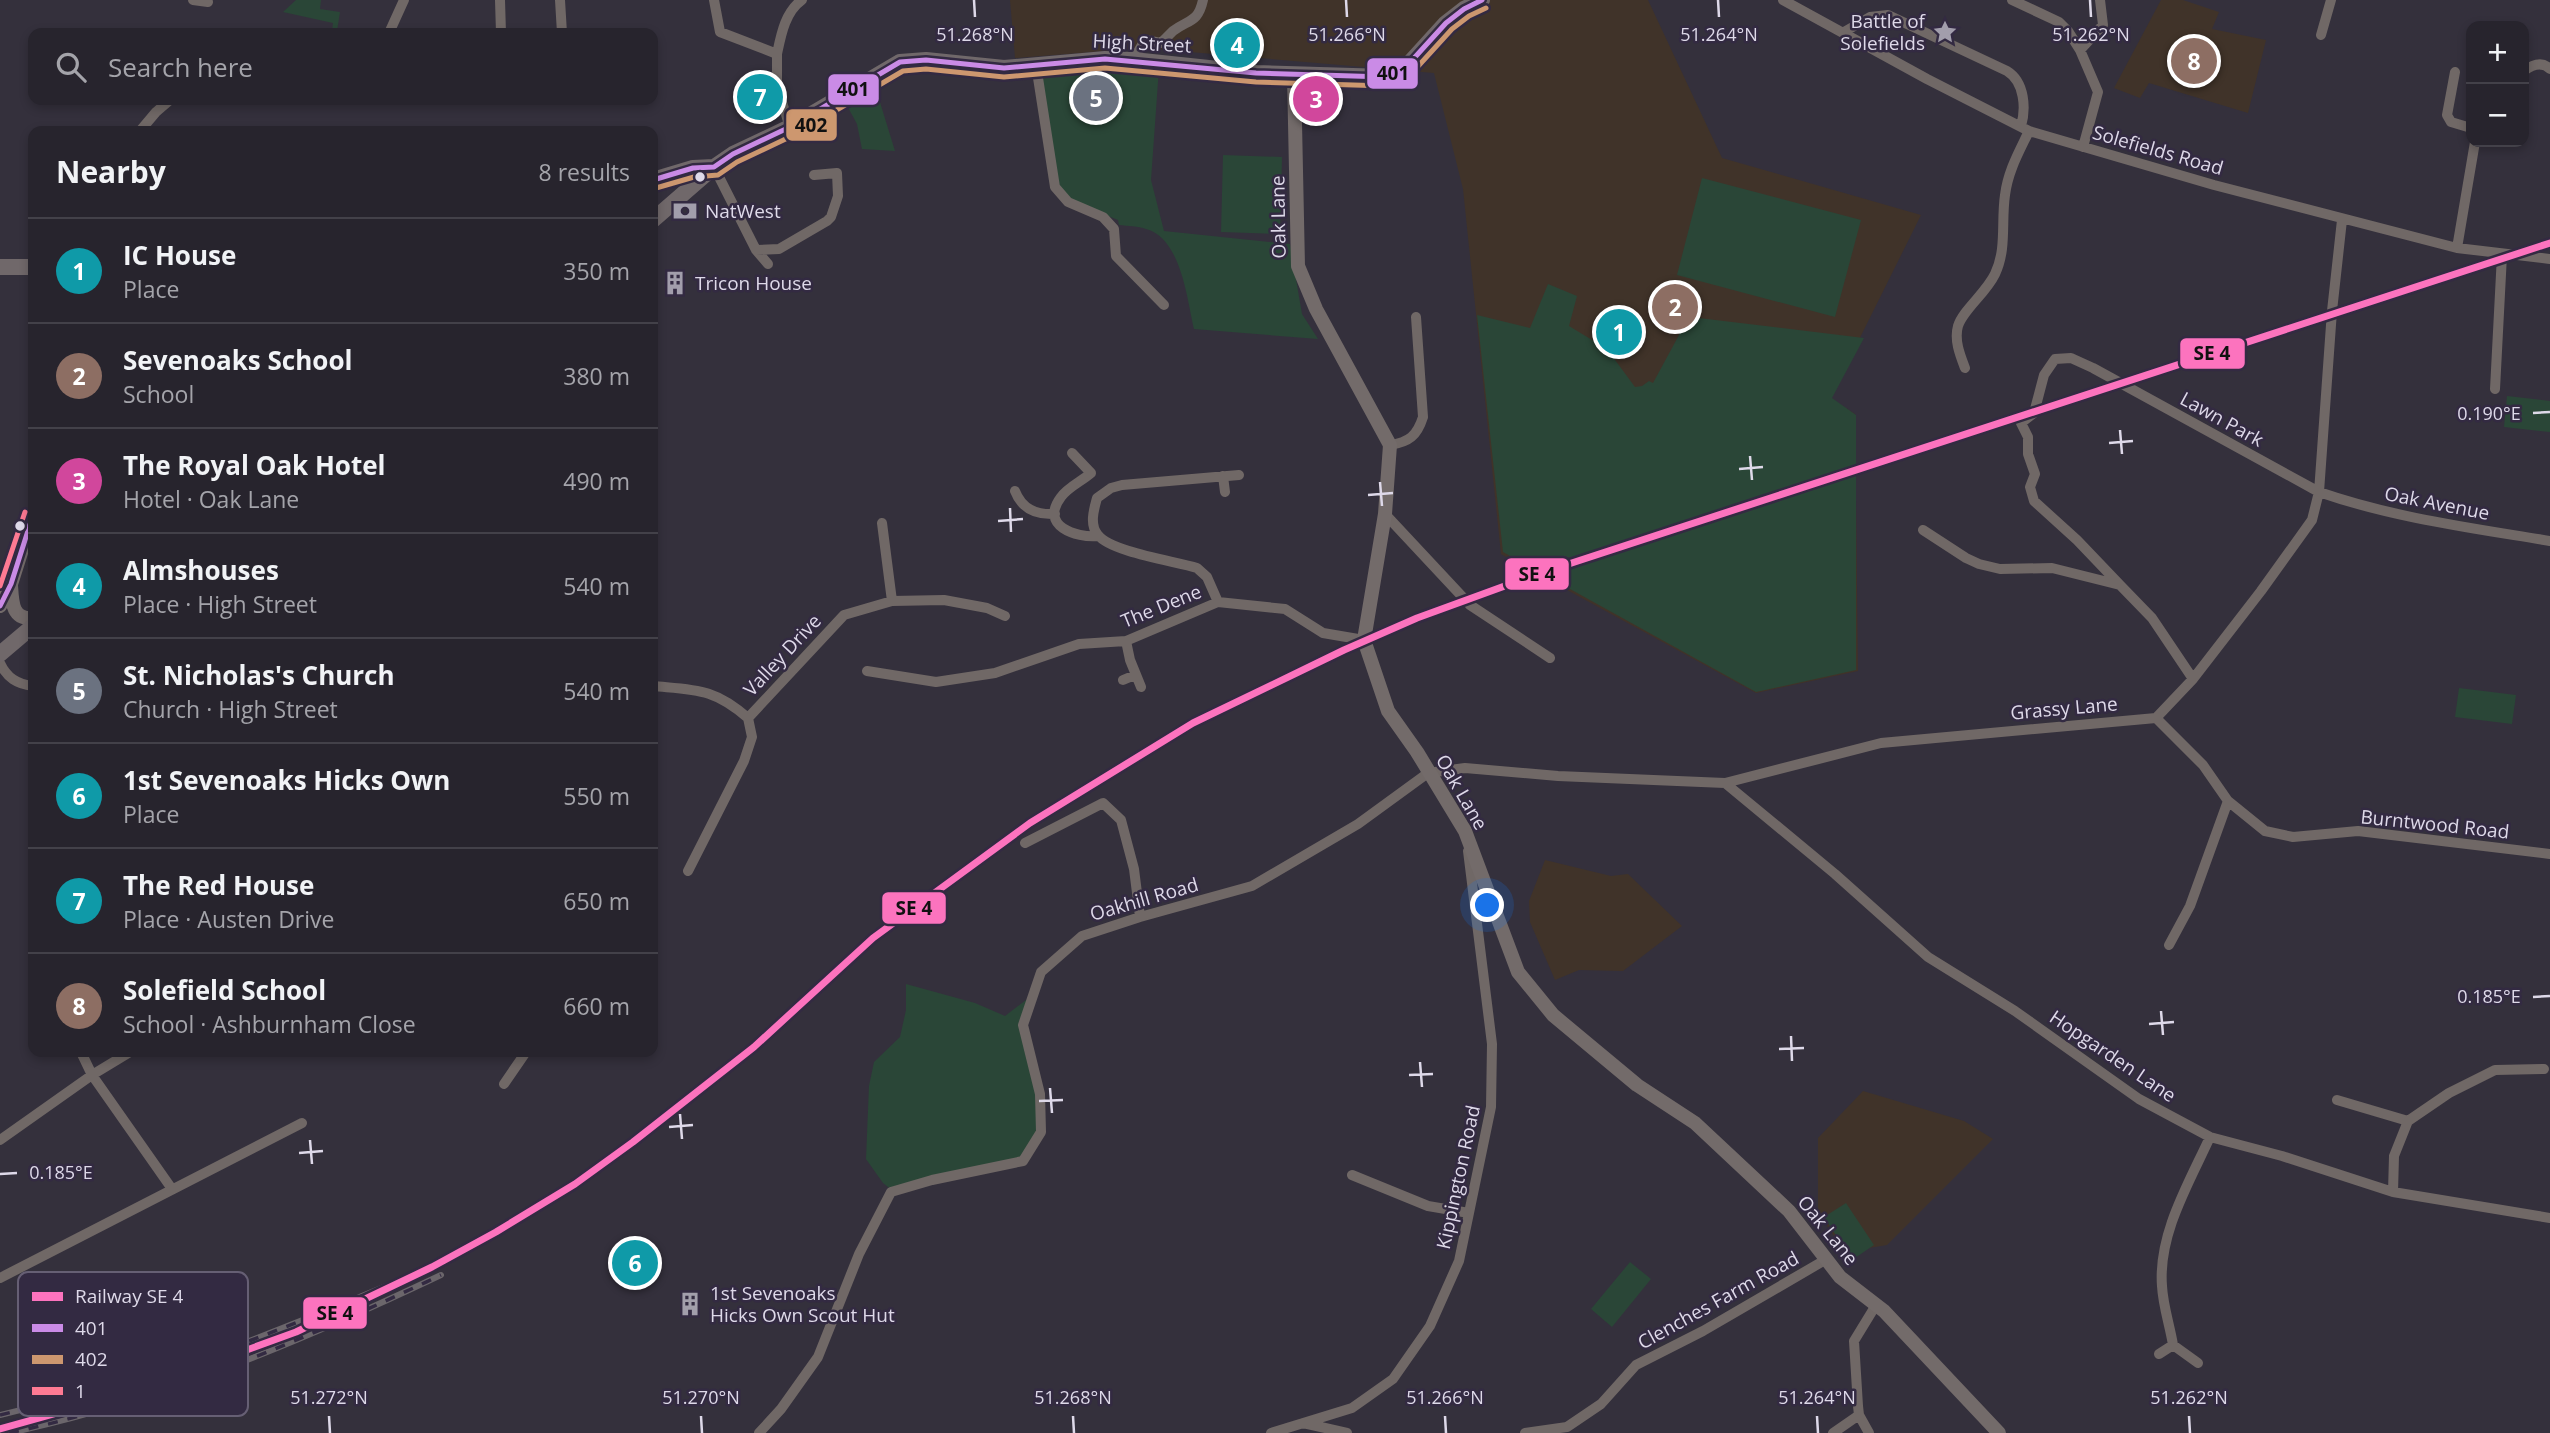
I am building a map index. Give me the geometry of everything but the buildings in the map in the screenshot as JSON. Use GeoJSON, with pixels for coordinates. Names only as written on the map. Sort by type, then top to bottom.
{"type":"FeatureCollection","features":[{"type":"Feature","properties":{"kind":"main road","name":"High Street"},"geometry":{"type":"LineString","coordinates":[[658,178],[693,168],[714,167],[733,154],[790,127],[900,62],[926,60],[1004,68],[1105,59],[1250,73],[1377,78],[1392,76],[1406,67],[1446,23],[1464,9],[1482,0]]}},
{"type":"Feature","properties":{"kind":"main road"},"geometry":{"type":"LineString","coordinates":[[658,216],[714,167]]}},
{"type":"Feature","properties":{"kind":"main road"},"geometry":{"type":"LineString","coordinates":[[670,174],[684,193]]}},
{"type":"Feature","properties":{"kind":"main road"},"geometry":{"type":"LineString","coordinates":[[0,267],[28,267]]}},
{"type":"Feature","properties":{"kind":"main road"},"geometry":{"type":"LineString","coordinates":[[0,654],[28,630]]}},
{"type":"Feature","properties":{"kind":"street"},"geometry":{"type":"LineString","coordinates":[[193,0],[208,2]]}},
{"type":"Feature","properties":{"kind":"street"},"geometry":{"type":"LineString","coordinates":[[391,28],[404,0]]}},
{"type":"Feature","properties":{"kind":"street"},"geometry":{"type":"LineString","coordinates":[[500,0],[501,28]]}},
{"type":"Feature","properties":{"kind":"street"},"geometry":{"type":"LineString","coordinates":[[560,0],[562,28]]}},
{"type":"Feature","properties":{"kind":"street"},"geometry":{"type":"LineString","coordinates":[[714,0],[720,32],[777,54]]}},
{"type":"Feature","properties":{"kind":"street"},"geometry":{"type":"LineString","coordinates":[[790,127],[777,87],[777,54],[782,31],[794,6],[802,0]]}},
{"type":"Feature","properties":{"kind":"street"},"geometry":{"type":"LineString","coordinates":[[1133,60],[1144,40],[1161,43],[1175,30],[1191,22],[1200,13],[1202,0]]}},
{"type":"Feature","properties":{"kind":"street","name":"Solefields Road"},"geometry":{"type":"LineString","coordinates":[[1783,0],[1927,79],[2025,128],[2082,147],[2342,220],[2457,248],[2550,259]]}},
{"type":"Feature","properties":{"kind":"street"},"geometry":{"type":"LineString","coordinates":[[2012,0],[2059,22],[2080,50],[2098,92],[2082,147]]}},
{"type":"Feature","properties":{"kind":"street"},"geometry":{"type":"LineString","coordinates":[[2080,50],[2102,25],[2100,0]]}},
{"type":"Feature","properties":{"kind":"street"},"geometry":{"type":"LineString","coordinates":[[2321,35],[2331,0]]}},
{"type":"Feature","properties":{"kind":"street"},"geometry":{"type":"LineString","coordinates":[[1844,32],[1870,17],[1888,15],[2012,74],[2022,96],[2025,128],[2009,172],[2003,250],[1995,275],[1979,300],[1964,314],[1958,326],[1956,337],[1965,368]]}},
{"type":"Feature","properties":{"kind":"street"},"geometry":{"type":"LineString","coordinates":[[2529,67],[2539,64],[2550,69]]}},
{"type":"Feature","properties":{"kind":"street"},"geometry":{"type":"LineString","coordinates":[[1036,65],[1055,187],[1068,202],[1103,217],[1114,229],[1116,256],[1164,305]]}},
{"type":"Feature","properties":{"kind":"street"},"geometry":{"type":"LineString","coordinates":[[2455,72],[2448,115],[2451,121],[2466,126]]}},
{"type":"Feature","properties":{"kind":"street","name":"Oak Lane"},"geometry":{"type":"LineString","coordinates":[[1294,75],[1298,266],[1316,309],[1390,445],[1385,514],[1364,640],[1388,711],[1417,752],[1465,831],[1518,971],[1553,1015],[1637,1085],[1695,1123],[1789,1211],[1840,1278],[1876,1305],[1999,1433]]}},
{"type":"Feature","properties":{"kind":"street"},"geometry":{"type":"LineString","coordinates":[[144,126],[164,105]]}},
{"type":"Feature","properties":{"kind":"street"},"geometry":{"type":"LineString","coordinates":[[2457,248],[2474,147]]}},
{"type":"Feature","properties":{"kind":"street"},"geometry":{"type":"LineString","coordinates":[[714,167],[756,250],[768,264]]}},
{"type":"Feature","properties":{"kind":"street"},"geometry":{"type":"LineString","coordinates":[[756,250],[779,249],[831,217],[838,196],[838,173],[814,175]]}},
{"type":"Feature","properties":{"kind":"street"},"geometry":{"type":"LineString","coordinates":[[2157,718],[2193,679],[2262,591],[2312,520],[2319,492],[2332,311],[2342,220]]}},
{"type":"Feature","properties":{"kind":"street"},"geometry":{"type":"LineString","coordinates":[[2495,389],[2502,255]]}},
{"type":"Feature","properties":{"kind":"street"},"geometry":{"type":"LineString","coordinates":[[1390,445],[1410,440],[1418,432],[1423,417],[1416,317]]}},
{"type":"Feature","properties":{"kind":"street","name":"Lawn Park"},"geometry":{"type":"LineString","coordinates":[[2120,585],[2077,540],[2034,501],[2030,487],[2035,474],[2028,454],[2028,437],[2021,423],[2034,413],[2044,375],[2054,359],[2071,358],[2093,368],[2319,492]]}},
{"type":"Feature","properties":{"kind":"street"},"geometry":{"type":"LineString","coordinates":[[1072,453],[1091,473],[1062,495],[1055,506],[1055,514],[1062,528],[1072,534],[1098,536]]}},
{"type":"Feature","properties":{"kind":"street"},"geometry":{"type":"LineString","coordinates":[[1218,602],[1207,577],[1197,568],[1116,547],[1098,536],[1094,529],[1093,515],[1097,498],[1111,488],[1239,475]]}},
{"type":"Feature","properties":{"kind":"street"},"geometry":{"type":"LineString","coordinates":[[1223,476],[1225,492]]}},
{"type":"Feature","properties":{"kind":"street"},"geometry":{"type":"LineString","coordinates":[[1015,491],[1023,506],[1033,512],[1055,514]]}},
{"type":"Feature","properties":{"kind":"street","name":"Oak Avenue"},"geometry":{"type":"LineString","coordinates":[[2319,492],[2360,506],[2550,541]]}},
{"type":"Feature","properties":{"kind":"street"},"geometry":{"type":"LineString","coordinates":[[1385,514],[1470,605],[1550,658]]}},
{"type":"Feature","properties":{"kind":"street"},"geometry":{"type":"LineString","coordinates":[[882,523],[892,601]]}},
{"type":"Feature","properties":{"kind":"street"},"geometry":{"type":"LineString","coordinates":[[0,606],[28,530]]}},
{"type":"Feature","properties":{"kind":"street"},"geometry":{"type":"LineString","coordinates":[[1923,530],[1979,564],[2000,569],[2066,570],[2120,585],[2152,618],[2193,679]]}},
{"type":"Feature","properties":{"kind":"street"},"geometry":{"type":"LineString","coordinates":[[10,584],[16,614],[28,618]]}},
{"type":"Feature","properties":{"kind":"street","name":"Valley Drive"},"geometry":{"type":"LineString","coordinates":[[688,871],[744,761],[752,737],[748,718],[844,615],[892,601],[944,600],[988,608],[1005,616]]}},
{"type":"Feature","properties":{"kind":"street","name":"The Dene"},"geometry":{"type":"LineString","coordinates":[[867,671],[927,682],[946,682],[995,673],[1089,642],[1126,641],[1218,602],[1285,609],[1323,633],[1364,640]]}},
{"type":"Feature","properties":{"kind":"street"},"geometry":{"type":"LineString","coordinates":[[1126,641],[1141,687]]}},
{"type":"Feature","properties":{"kind":"street"},"geometry":{"type":"LineString","coordinates":[[0,663],[8,677],[28,685]]}},
{"type":"Feature","properties":{"kind":"street"},"geometry":{"type":"LineString","coordinates":[[1123,680],[1135,675]]}},
{"type":"Feature","properties":{"kind":"street"},"geometry":{"type":"LineString","coordinates":[[658,687],[702,691],[722,697],[748,718]]}},
{"type":"Feature","properties":{"kind":"street","name":"Grassy Lane"},"geometry":{"type":"LineString","coordinates":[[1428,774],[1465,768],[1558,776],[1726,783],[1881,743],[2157,718]]}},
{"type":"Feature","properties":{"kind":"street","name":"Burntwood Road"},"geometry":{"type":"LineString","coordinates":[[2157,718],[2203,765],[2228,801],[2265,831],[2293,837],[2358,831],[2550,854]]}},
{"type":"Feature","properties":{"kind":"street","name":"Oakhill Road"},"geometry":{"type":"LineString","coordinates":[[759,1433],[781,1409],[818,1357],[859,1254],[891,1192],[932,1180],[1023,1161],[1041,1132],[1040,1094],[1023,1025],[1041,972],[1082,936],[1252,886],[1358,824],[1428,774]]}},
{"type":"Feature","properties":{"kind":"street","name":"Hopgarden Lane"},"geometry":{"type":"LineString","coordinates":[[1726,783],[1835,874],[1928,957],[2015,1011],[2139,1099],[2210,1138],[2282,1156],[2393,1192],[2550,1218]]}},
{"type":"Feature","properties":{"kind":"street"},"geometry":{"type":"LineString","coordinates":[[2169,945],[2190,906],[2228,801]]}},
{"type":"Feature","properties":{"kind":"street"},"geometry":{"type":"LineString","coordinates":[[1026,843],[1103,803],[1121,820],[1134,869],[1140,917]]}},
{"type":"Feature","properties":{"kind":"street","name":"Kippington Road"},"geometry":{"type":"LineString","coordinates":[[1271,1433],[1352,1408],[1393,1379],[1430,1326],[1459,1261],[1491,1107],[1492,1044],[1465,831]]}},
{"type":"Feature","properties":{"kind":"street"},"geometry":{"type":"LineString","coordinates":[[84,1057],[92,1075],[172,1189]]}},
{"type":"Feature","properties":{"kind":"street"},"geometry":{"type":"LineString","coordinates":[[0,1140],[122,1057]]}},
{"type":"Feature","properties":{"kind":"street"},"geometry":{"type":"LineString","coordinates":[[504,1084],[523,1057]]}},
{"type":"Feature","properties":{"kind":"street"},"geometry":{"type":"LineString","coordinates":[[2393,1192],[2394,1156],[2408,1121],[2449,1093],[2495,1070],[2544,1069]]}},
{"type":"Feature","properties":{"kind":"street"},"geometry":{"type":"LineString","coordinates":[[2337,1100],[2408,1121]]}},
{"type":"Feature","properties":{"kind":"street"},"geometry":{"type":"LineString","coordinates":[[0,1278],[302,1123]]}},
{"type":"Feature","properties":{"kind":"street"},"geometry":{"type":"LineString","coordinates":[[2198,1363],[2173,1345],[2162,1287],[2162,1265],[2172,1219],[2210,1138]]}},
{"type":"Feature","properties":{"kind":"street"},"geometry":{"type":"LineString","coordinates":[[1352,1175],[1428,1206],[1469,1213]]}},
{"type":"Feature","properties":{"kind":"street","name":"Clenches Farm Road"},"geometry":{"type":"LineString","coordinates":[[1525,1433],[1567,1427],[1601,1404],[1636,1365],[1703,1331],[1825,1260]]}},
{"type":"Feature","properties":{"kind":"street"},"geometry":{"type":"LineString","coordinates":[[1869,1433],[1859,1415],[1854,1341],[1876,1305]]}},
{"type":"Feature","properties":{"kind":"street"},"geometry":{"type":"LineString","coordinates":[[2159,1354],[2173,1345]]}},
{"type":"Feature","properties":{"kind":"street"},"geometry":{"type":"LineString","coordinates":[[1833,1433],[1859,1415]]}},
{"type":"Feature","properties":{"kind":"street"},"geometry":{"type":"LineString","coordinates":[[1303,1423],[1347,1433]]}},
{"type":"Feature","properties":{"kind":"shaded area"},"geometry":{"type":"Polygon","coordinates":[[[1010,0],[1648,0],[1722,158],[1921,215],[1830,398],[1855,414],[1858,671],[1756,693],[1501,554],[1463,189],[1434,73],[1143,48],[1015,58],[1010,0]]]}},
{"type":"Feature","properties":{"kind":"shaded area"},"geometry":{"type":"Polygon","coordinates":[[[2161,0],[2183,0],[2219,12],[2212,29],[2266,40],[2248,113],[2149,83],[2140,98],[2114,88],[2161,0]]]}},
{"type":"Feature","properties":{"kind":"shaded area"},"geometry":{"type":"Polygon","coordinates":[[[1545,860],[1611,876],[1628,874],[1682,926],[1623,971],[1579,970],[1555,980],[1530,922],[1529,901],[1545,860]]]}},
{"type":"Feature","properties":{"kind":"shaded area"},"geometry":{"type":"Polygon","coordinates":[[[1863,1091],[1964,1121],[1993,1139],[1887,1245],[1845,1252],[1818,1213],[1818,1138],[1863,1091]]]}},
{"type":"Feature","properties":{"kind":"green space"},"geometry":{"type":"Polygon","coordinates":[[[296,0],[321,0],[320,9],[340,12],[337,28],[332,28],[333,23],[283,12],[296,0]]]}},
{"type":"Feature","properties":{"kind":"green space"},"geometry":{"type":"Polygon","coordinates":[[[1109,63],[1159,68],[1151,180],[1164,231],[1290,244],[1302,314],[1318,339],[1194,329],[1181,271],[1167,244],[1146,229],[1119,225],[1118,220],[1069,200],[1058,185],[1041,71],[1109,63]]]}},
{"type":"Feature","properties":{"kind":"green space"},"geometry":{"type":"Polygon","coordinates":[[[875,86],[895,151],[862,149],[857,124],[845,102],[875,86]]]}},
{"type":"Feature","properties":{"kind":"green space"},"geometry":{"type":"Polygon","coordinates":[[[1223,155],[1282,157],[1280,234],[1221,232],[1223,155]]]}},
{"type":"Feature","properties":{"kind":"green space"},"geometry":{"type":"Polygon","coordinates":[[[1702,178],[1861,220],[1835,317],[1677,275],[1702,178]]]}},
{"type":"Feature","properties":{"kind":"green space"},"geometry":{"type":"Polygon","coordinates":[[[1548,284],[1577,296],[1569,326],[1607,349],[1635,387],[1649,381],[1653,383],[1679,335],[1682,316],[1864,338],[1832,398],[1856,415],[1856,670],[1756,692],[1503,552],[1477,315],[1530,328],[1548,284]]]}},
{"type":"Feature","properties":{"kind":"green space"},"geometry":{"type":"Polygon","coordinates":[[[2507,396],[2550,401],[2550,432],[2504,427],[2507,396]]]}},
{"type":"Feature","properties":{"kind":"green space"},"geometry":{"type":"Polygon","coordinates":[[[2459,688],[2516,695],[2512,724],[2455,717],[2459,688]]]}},
{"type":"Feature","properties":{"kind":"green space"},"geometry":{"type":"Polygon","coordinates":[[[906,984],[975,1003],[1005,1016],[1026,1000],[1030,1000],[1022,1024],[1042,1129],[1022,1160],[893,1191],[883,1183],[866,1159],[869,1086],[874,1062],[900,1037],[906,1010],[906,984]]]}},
{"type":"Feature","properties":{"kind":"green space"},"geometry":{"type":"Polygon","coordinates":[[[1846,1203],[1874,1245],[1852,1260],[1824,1217],[1846,1203]]]}},
{"type":"Feature","properties":{"kind":"green space"},"geometry":{"type":"Polygon","coordinates":[[[1630,1262],[1651,1279],[1612,1327],[1591,1309],[1630,1262]]]}},
{"type":"Feature","properties":{"kind":"railway"},"geometry":{"type":"LineString","coordinates":[[248,1341],[432,1267]]}},
{"type":"Feature","properties":{"kind":"railway"},"geometry":{"type":"LineString","coordinates":[[248,1360],[441,1275]]}},
{"type":"Feature","properties":{"kind":"railway"},"geometry":{"type":"LineString","coordinates":[[0,1415],[18,1410]]}},
{"type":"Feature","properties":{"kind":"railway"},"geometry":{"type":"LineString","coordinates":[[9,1433],[79,1416]]}},
{"type":"Feature","properties":{"kind":"transit line","name":"401"},"geometry":{"type":"LineString","coordinates":[[658,178],[693,168],[714,167],[733,154],[790,127],[900,62],[926,60],[1004,68],[1105,59],[1256,73],[1386,77],[1406,67],[1446,23],[1464,9],[1482,0]]}},
{"type":"Feature","properties":{"kind":"transit line","name":"402"},"geometry":{"type":"LineString","coordinates":[[658,187],[694,177],[718,175],[737,162],[794,135],[903,71],[926,69],[1004,77],[1105,68],[1256,82],[1387,86],[1411,74],[1452,29],[1469,16],[1486,8]]}},
{"type":"Feature","properties":{"kind":"transit line"},"geometry":{"type":"LineString","coordinates":[[248,1350],[296,1332],[432,1267],[575,1184],[754,1047],[873,938],[1030,823],[1193,723],[1344,650],[1417,618],[1532,576],[2550,243]]}},
{"type":"Feature","properties":{"kind":"transit line","name":"1"},"geometry":{"type":"LineString","coordinates":[[0,586],[25,512]]}},
{"type":"Feature","properties":{"kind":"transit line","name":"401"},"geometry":{"type":"LineString","coordinates":[[0,606],[11,584],[28,531]]}},
{"type":"Feature","properties":{"kind":"transit line"},"geometry":{"type":"LineString","coordinates":[[0,1429],[47,1416]]}},
{"type":"Feature","properties":{"kind":"place","name":"Battle of Solefields"},"geometry":{"type":"Point","coordinates":[1945,32]}},
{"type":"Feature","properties":{"kind":"place","name":"Almshouses"},"geometry":{"type":"Point","coordinates":[1237,45]}},
{"type":"Feature","properties":{"kind":"place","name":"Solefield School"},"geometry":{"type":"Point","coordinates":[2194,61]}},
{"type":"Feature","properties":{"kind":"place","name":"The Red House"},"geometry":{"type":"Point","coordinates":[760,97]}},
{"type":"Feature","properties":{"kind":"place","name":"St. Nicholas's Church"},"geometry":{"type":"Point","coordinates":[1096,98]}},
{"type":"Feature","properties":{"kind":"place","name":"The Royal Oak Hotel"},"geometry":{"type":"Point","coordinates":[1316,99]}},
{"type":"Feature","properties":{"kind":"place","name":"NatWest"},"geometry":{"type":"Point","coordinates":[685,211]}},
{"type":"Feature","properties":{"kind":"place","name":"Tricon House"},"geometry":{"type":"Point","coordinates":[675,283]}},
{"type":"Feature","properties":{"kind":"place","name":"Sevenoaks School"},"geometry":{"type":"Point","coordinates":[1675,307]}},
{"type":"Feature","properties":{"kind":"place","name":"IC House"},"geometry":{"type":"Point","coordinates":[1619,332]}},
{"type":"Feature","properties":{"kind":"place","name":"1st Sevenoaks Hicks Own"},"geometry":{"type":"Point","coordinates":[635,1263]}},
{"type":"Feature","properties":{"kind":"place","name":"1st Sevenoaks Hicks Own Scout Hut"},"geometry":{"type":"Point","coordinates":[690,1304]}}]}
